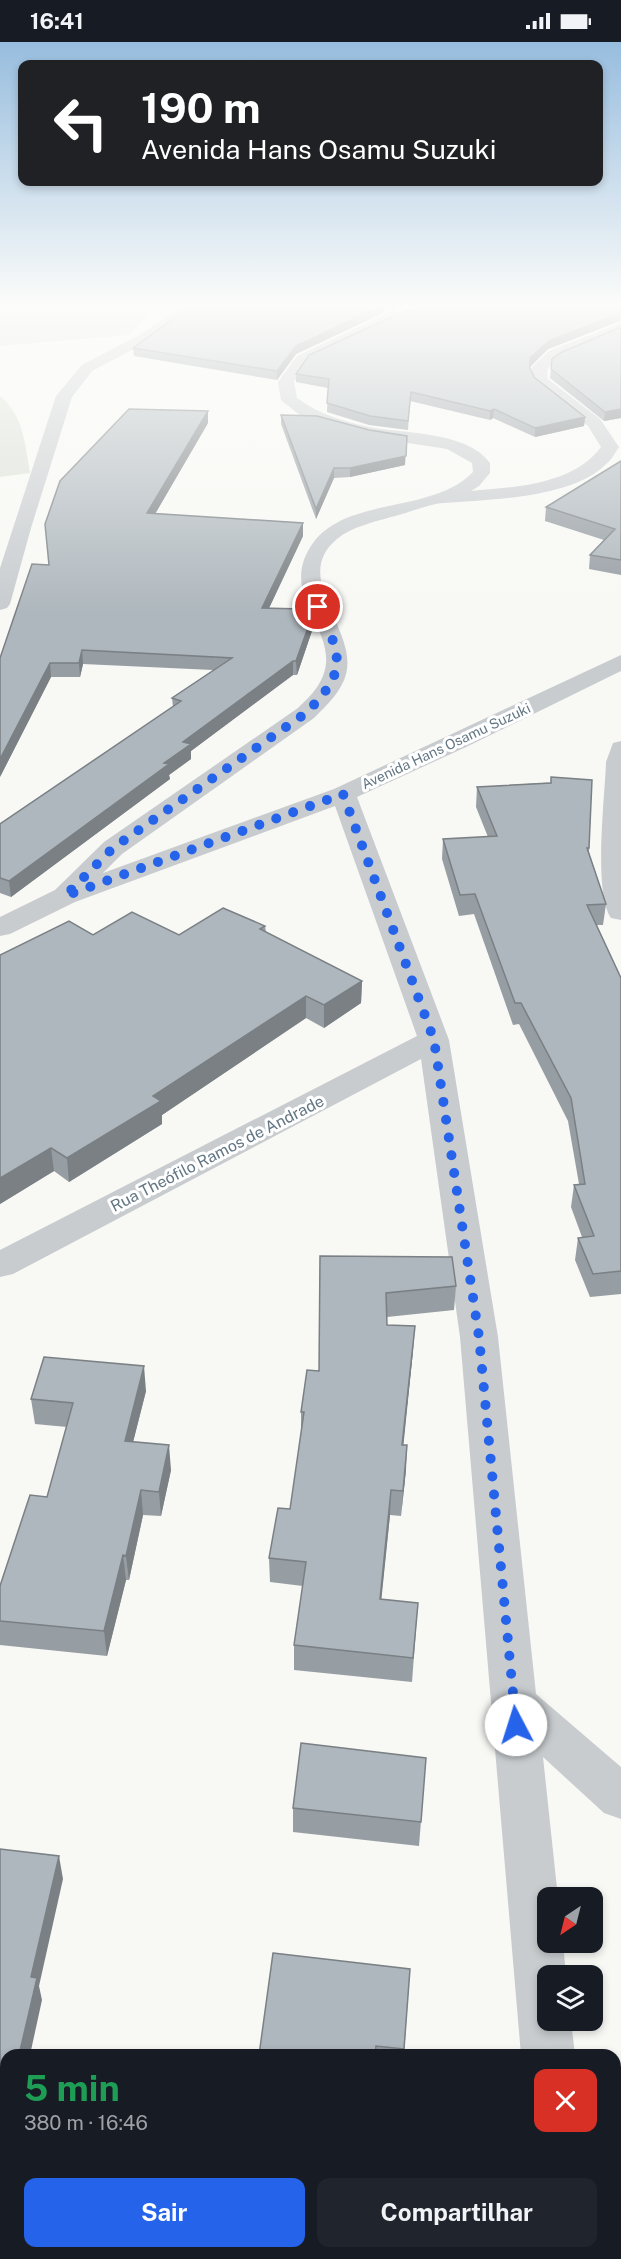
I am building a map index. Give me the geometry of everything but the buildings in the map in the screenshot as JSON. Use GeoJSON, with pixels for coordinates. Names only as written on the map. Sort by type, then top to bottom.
{"type":"FeatureCollection","features":[{"type":"Feature","properties":{"kind":"street"},"geometry":{"type":"LineString","coordinates":[[0,604],[21,528],[60,407]]}},
{"type":"Feature","properties":{"kind":"street"},"geometry":{"type":"LineString","coordinates":[[298,407],[306,413],[335,424],[453,445],[470,453],[481,463],[482,469],[479,477],[442,498]]}},
{"type":"Feature","properties":{"kind":"street"},"geometry":{"type":"LineString","coordinates":[[65,896],[113,848],[306,713],[327,692],[336,672],[336,645],[309,588],[308,573],[314,557],[329,536],[371,516],[442,498],[532,489],[559,482],[596,466],[606,457],[610,447],[594,423],[574,407]]}},
{"type":"Feature","properties":{"kind":"street"},"geometry":{"type":"LineString","coordinates":[[0,528],[21,528]]}},
{"type":"Feature","properties":{"kind":"street","name":"Avenida Hans Osamu Suzuki"},"geometry":{"type":"LineString","coordinates":[[0,928],[65,896],[343,794],[458,742],[621,662]]}},
{"type":"Feature","properties":{"kind":"street"},"geometry":{"type":"LineString","coordinates":[[621,748],[618,762],[619,845],[615,886],[621,912]]}},
{"type":"Feature","properties":{"kind":"street"},"geometry":{"type":"LineString","coordinates":[[343,794],[434,1040],[479,1337],[547,2049]]}},
{"type":"Feature","properties":{"kind":"street","name":"Rua Theófilo Ramos de Andrade"},"geometry":{"type":"LineString","coordinates":[[0,1265],[434,1040]]}},
{"type":"Feature","properties":{"kind":"street"},"geometry":{"type":"LineString","coordinates":[[513,1702],[621,1797]]}},
{"type":"Feature","properties":{"kind":"shaded area"},"geometry":{"type":"Polygon","coordinates":[[[0,407],[10,407],[19,422],[30,473],[0,477],[0,407]]]}},
{"type":"Feature","properties":{"kind":"route"},"geometry":{"type":"LineString","coordinates":[[318,607],[336,645],[336,672],[327,692],[306,713],[160,812],[113,848],[65,896],[343,794],[434,1040],[479,1337],[516,1725]]}}]}
